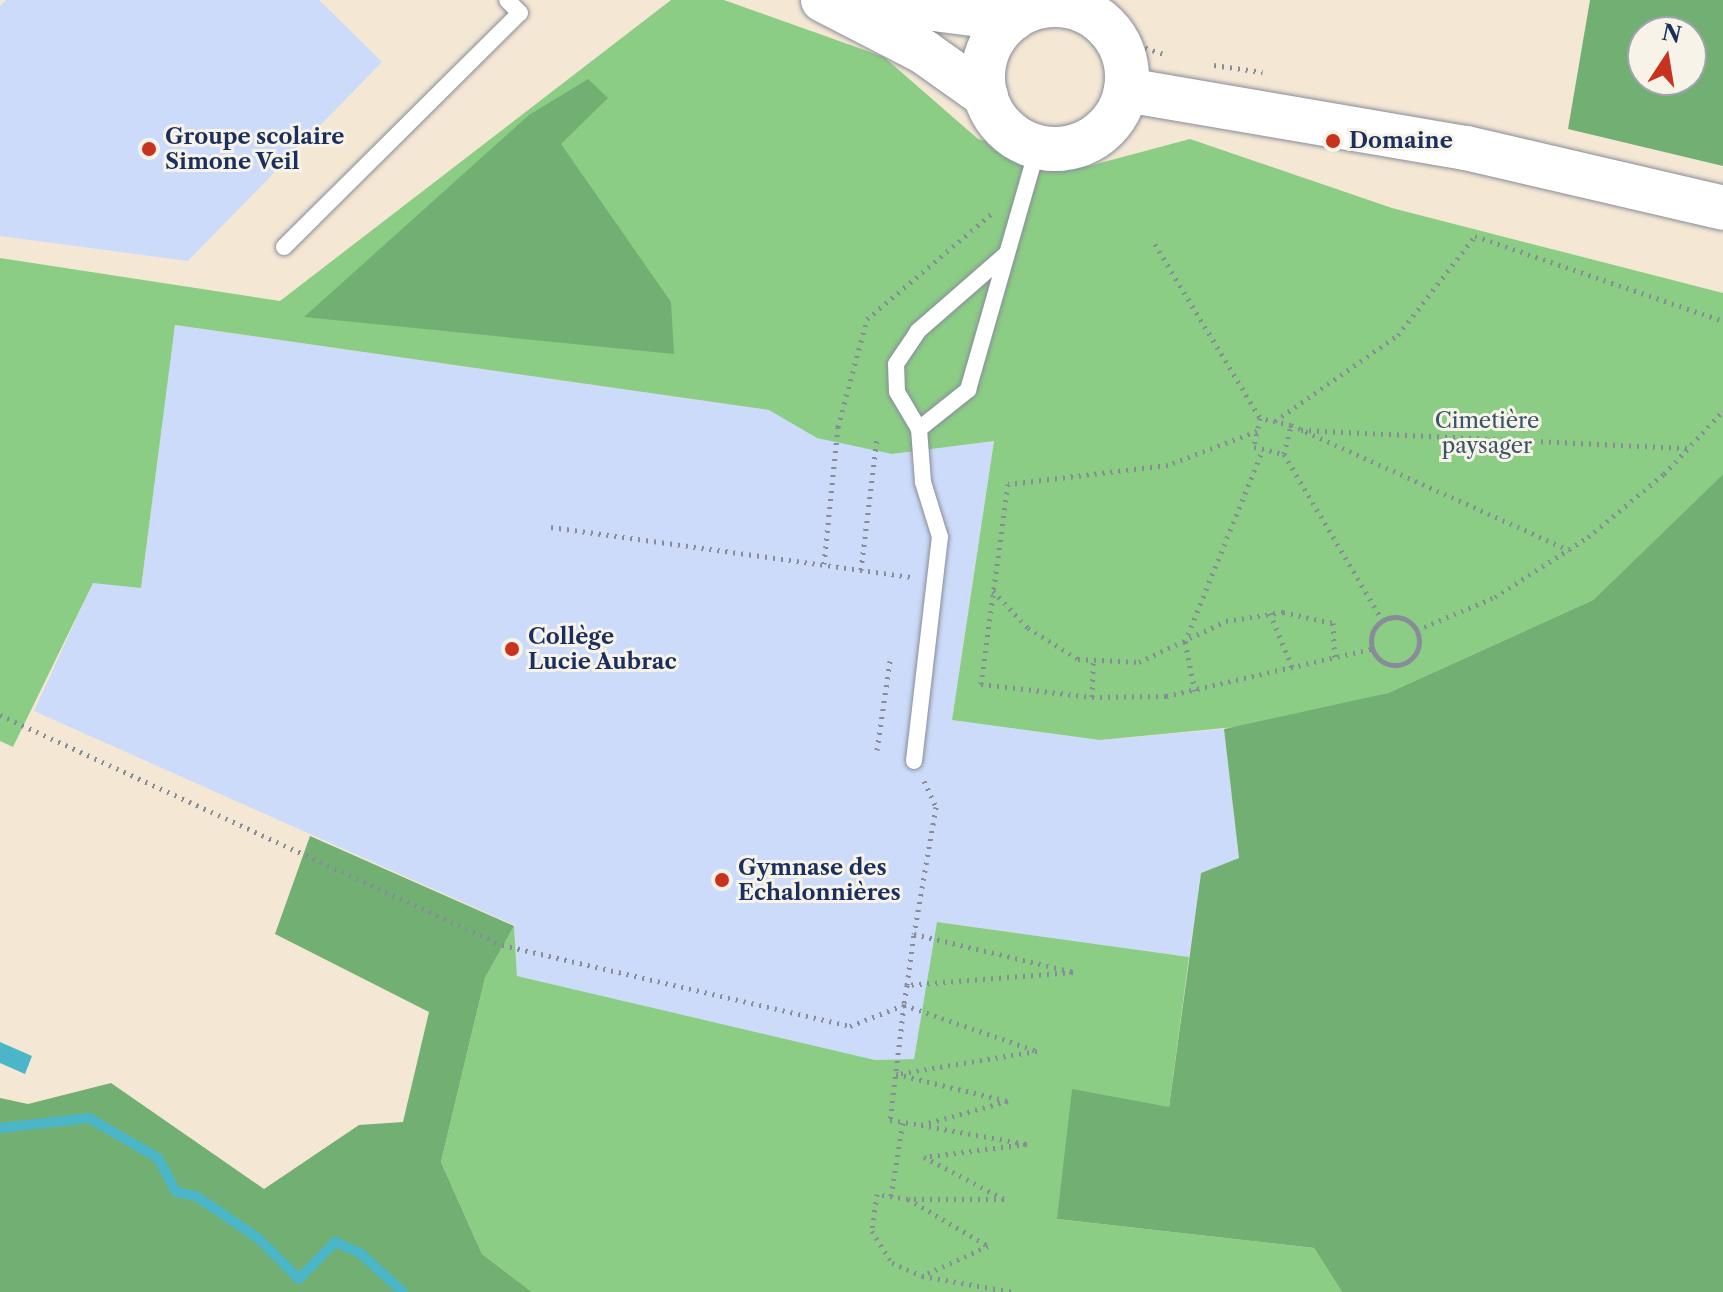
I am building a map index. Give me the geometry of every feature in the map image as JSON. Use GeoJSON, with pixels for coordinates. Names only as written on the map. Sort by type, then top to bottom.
{"type":"FeatureCollection","features":[{"type":"Feature","properties":{"kind":"main road"},"geometry":{"type":"LineString","coordinates":[[823,0],[924,52],[986,96],[1001,125],[1038,146],[1064,148],[1099,134],[1126,90],[1115,37],[1094,16],[1066,3],[1038,7],[1013,19],[987,53],[986,96]]}},
{"type":"Feature","properties":{"kind":"main road"},"geometry":{"type":"LineString","coordinates":[[864,0],[1013,19]]}},
{"type":"Feature","properties":{"kind":"main road"},"geometry":{"type":"LineString","coordinates":[[1126,90],[1466,148],[1723,208]]}},
{"type":"Feature","properties":{"kind":"lane"},"geometry":{"type":"LineString","coordinates":[[284,247],[520,13],[507,0]]}},
{"type":"Feature","properties":{"kind":"lane"},"geometry":{"type":"LineString","coordinates":[[919,429],[968,390],[1038,146]]}},
{"type":"Feature","properties":{"kind":"lane"},"geometry":{"type":"LineString","coordinates":[[914,761],[939,581],[940,537],[923,482],[919,429],[897,392],[901,354],[1005,255]]}},
{"type":"Feature","properties":{"kind":"path"},"geometry":{"type":"LineString","coordinates":[[824,564],[838,427],[867,319],[996,209],[1025,199]]}},
{"type":"Feature","properties":{"kind":"path"},"geometry":{"type":"LineString","coordinates":[[1275,421],[1398,335],[1475,236],[1723,321]]}},
{"type":"Feature","properties":{"kind":"path"},"geometry":{"type":"LineString","coordinates":[[1155,244],[1260,418],[1254,447],[1284,454]]}},
{"type":"Feature","properties":{"kind":"path"},"geometry":{"type":"LineString","coordinates":[[1417,630],[1495,597],[1569,550],[1689,448],[1723,411]]}},
{"type":"Feature","properties":{"kind":"path"},"geometry":{"type":"LineString","coordinates":[[1260,418],[1291,425],[1569,550]]}},
{"type":"Feature","properties":{"kind":"path"},"geometry":{"type":"LineString","coordinates":[[1291,425],[1284,454],[1382,620]]}},
{"type":"Feature","properties":{"kind":"path"},"geometry":{"type":"LineString","coordinates":[[1301,430],[1689,448]]}},
{"type":"Feature","properties":{"kind":"path"},"geometry":{"type":"LineString","coordinates":[[1257,431],[1168,465],[1008,484],[981,684],[1092,697],[1195,691],[1294,672],[1372,649]]}},
{"type":"Feature","properties":{"kind":"path"},"geometry":{"type":"LineString","coordinates":[[861,570],[877,437]]}},
{"type":"Feature","properties":{"kind":"path"},"geometry":{"type":"LineString","coordinates":[[1195,691],[1185,642],[1263,449]]}},
{"type":"Feature","properties":{"kind":"path"},"geometry":{"type":"LineString","coordinates":[[551,527],[939,581]]}},
{"type":"Feature","properties":{"kind":"path"},"geometry":{"type":"LineString","coordinates":[[993,590],[1049,645],[1093,661],[1139,662],[1226,621],[1270,613],[1333,623],[1335,662]]}},
{"type":"Feature","properties":{"kind":"path"},"geometry":{"type":"LineString","coordinates":[[1270,613],[1294,672]]}},
{"type":"Feature","properties":{"kind":"path"},"geometry":{"type":"LineString","coordinates":[[1406,619],[1417,630],[1419,645],[1406,663],[1383,662],[1372,649],[1372,633],[1382,620],[1406,619]]}},
{"type":"Feature","properties":{"kind":"path"},"geometry":{"type":"LineString","coordinates":[[877,750],[890,661]]}},
{"type":"Feature","properties":{"kind":"path"},"geometry":{"type":"LineString","coordinates":[[1092,697],[1093,661]]}},
{"type":"Feature","properties":{"kind":"path"},"geometry":{"type":"LineString","coordinates":[[0,715],[502,945],[850,1026],[904,1005],[1037,1051],[896,1074]]}},
{"type":"Feature","properties":{"kind":"path"},"geometry":{"type":"LineString","coordinates":[[936,807],[914,934],[890,1120],[1027,1144],[924,1157],[1004,1199],[908,1199],[877,1194],[872,1231],[892,1263],[922,1276],[1014,1292]]}},
{"type":"Feature","properties":{"kind":"path"},"geometry":{"type":"LineString","coordinates":[[907,985],[1073,972],[914,934]]}},
{"type":"Feature","properties":{"kind":"path"},"geometry":{"type":"LineString","coordinates":[[896,1074],[1008,1101],[921,1125]]}},
{"type":"Feature","properties":{"kind":"path"},"geometry":{"type":"LineString","coordinates":[[891,1196],[903,1122]]}},
{"type":"Feature","properties":{"kind":"path"},"geometry":{"type":"LineString","coordinates":[[908,1199],[988,1246],[922,1276]]}},
{"type":"Feature","properties":{"kind":"shaded area","name":"Groupe scolaire Simone Veil"},"geometry":{"type":"Polygon","coordinates":[[[6,0],[319,0],[382,62],[188,261],[0,236],[0,6],[6,0]]]}},
{"type":"Feature","properties":{"kind":"shaded area","name":"Collège Lucie Aubrac"},"geometry":{"type":"Polygon","coordinates":[[[175,325],[769,410],[892,454],[994,441],[952,720],[1100,740],[1224,729],[1239,858],[1201,873],[1189,957],[938,922],[914,1059],[875,1060],[517,976],[514,925],[34,711],[93,582],[141,588],[175,325]]]}},
{"type":"Feature","properties":{"kind":"green space","name":"Cimetière paysager"},"geometry":{"type":"Polygon","coordinates":[[[671,0],[724,0],[884,57],[978,139],[1085,167],[1190,139],[1392,208],[1723,293],[1723,474],[1593,600],[1388,693],[1267,724],[1100,740],[952,720],[994,441],[892,454],[817,438],[769,410],[175,325],[141,588],[93,583],[13,747],[0,741],[0,258],[280,301],[671,0]]]}},
{"type":"Feature","properties":{"kind":"green space"},"geometry":{"type":"Polygon","coordinates":[[[1590,0],[1723,0],[1723,166],[1568,129],[1590,0]]]}},
{"type":"Feature","properties":{"kind":"green space"},"geometry":{"type":"Polygon","coordinates":[[[588,79],[608,98],[561,144],[671,302],[674,354],[304,317],[529,115],[588,79]]]}},
{"type":"Feature","properties":{"kind":"green space"},"geometry":{"type":"Polygon","coordinates":[[[1723,474],[1723,1292],[1342,1292],[1314,1248],[1057,1219],[1072,1089],[1169,1107],[1201,873],[1239,858],[1224,729],[1388,693],[1593,600],[1723,474]]]}},
{"type":"Feature","properties":{"kind":"green space"},"geometry":{"type":"Polygon","coordinates":[[[310,836],[514,926],[485,978],[441,1162],[482,1254],[532,1292],[0,1292],[0,1098],[28,1104],[111,1083],[264,1189],[359,1125],[403,1122],[429,1012],[275,934],[310,836]]]}},
{"type":"Feature","properties":{"kind":"green space"},"geometry":{"type":"Polygon","coordinates":[[[937,922],[1189,957],[1169,1107],[1057,1219],[1314,1248],[1342,1292],[532,1292],[482,1254],[441,1162],[485,978],[514,926],[517,976],[875,1060],[914,1059],[937,922]]]}},
{"type":"Feature","properties":{"kind":"water"},"geometry":{"type":"Polygon","coordinates":[[[0,1042],[32,1056],[25,1074],[0,1063],[0,1042]]]}},
{"type":"Feature","properties":{"kind":"waterway"},"geometry":{"type":"LineString","coordinates":[[0,1128],[89,1118],[158,1158],[176,1192],[196,1196],[258,1238],[299,1279],[335,1242],[360,1253],[403,1292]]}},
{"type":"Feature","properties":{"kind":"place","name":"Domaine"},"geometry":{"type":"Point","coordinates":[1333,141]}},
{"type":"Feature","properties":{"kind":"place","name":"Groupe scolaire Simone Veil"},"geometry":{"type":"Point","coordinates":[149,149]}},
{"type":"Feature","properties":{"kind":"place","name":"Collège Lucie Aubrac"},"geometry":{"type":"Point","coordinates":[512,649]}},
{"type":"Feature","properties":{"kind":"place","name":"Gymnase des Echalonnières"},"geometry":{"type":"Point","coordinates":[722,880]}}]}
